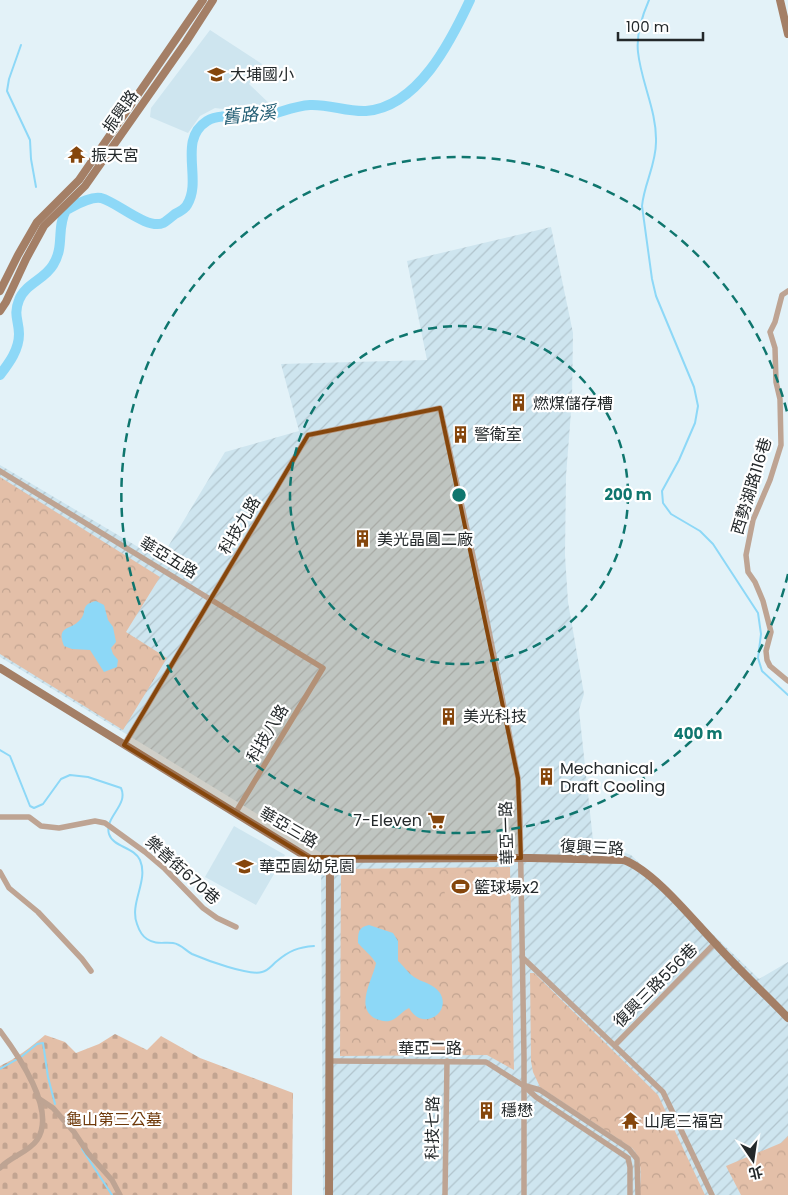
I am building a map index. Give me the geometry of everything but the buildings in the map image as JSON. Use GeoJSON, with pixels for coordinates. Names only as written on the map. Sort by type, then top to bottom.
{"type":"FeatureCollection","features":[{"type":"Feature","properties":{"kind":"street","name":"振興路"},"geometry":{"type":"LineString","coordinates":[[0,291],[37,222],[79,180],[204,0]]}},
{"type":"Feature","properties":{"kind":"street","name":"振興路"},"geometry":{"type":"LineString","coordinates":[[0,311],[44,226],[84,186],[213,0]]}},
{"type":"Feature","properties":{"kind":"street"},"geometry":{"type":"LineString","coordinates":[[780,0],[788,34]]}},
{"type":"Feature","properties":{"kind":"street"},"geometry":{"type":"LineString","coordinates":[[187,24],[194,29]]}},
{"type":"Feature","properties":{"kind":"street","name":"西勢湖路116巷"},"geometry":{"type":"LineString","coordinates":[[788,291],[782,295],[775,322],[770,332],[775,348],[776,382],[780,399],[781,444],[770,480],[754,520],[746,555],[748,572],[755,582],[763,601],[771,632],[766,651],[767,660],[770,666],[788,681]]}},
{"type":"Feature","properties":{"kind":"street","name":"科技九路"},"geometry":{"type":"LineString","coordinates":[[124,745],[308,435],[440,408]]}},
{"type":"Feature","properties":{"kind":"street","name":"華亞一路"},"geometry":{"type":"LineString","coordinates":[[440,408],[483,601],[518,778],[524,1057],[524,1195]]}},
{"type":"Feature","properties":{"kind":"street","name":"華亞五路"},"geometry":{"type":"LineString","coordinates":[[0,471],[323,668]]}},
{"type":"Feature","properties":{"kind":"street","name":"華亞三路"},"geometry":{"type":"LineString","coordinates":[[0,668],[307,857],[330,859],[329,1195]]}},
{"type":"Feature","properties":{"kind":"street","name":"科技八路"},"geometry":{"type":"LineString","coordinates":[[236,812],[323,668]]}},
{"type":"Feature","properties":{"kind":"street","name":"樂善街670巷"},"geometry":{"type":"LineString","coordinates":[[0,817],[28,817],[41,826],[59,828],[95,822],[105,824],[146,852],[203,908],[217,918],[236,927]]}},
{"type":"Feature","properties":{"kind":"street","name":"復興三路"},"geometry":{"type":"LineString","coordinates":[[330,859],[520,858],[624,860],[633,863],[646,872],[683,908],[715,944],[788,1018]]}},
{"type":"Feature","properties":{"kind":"street"},"geometry":{"type":"LineString","coordinates":[[0,872],[9,888],[38,912],[91,970]]}},
{"type":"Feature","properties":{"kind":"street","name":"復興三路556巷"},"geometry":{"type":"LineString","coordinates":[[615,1045],[715,944]]}},
{"type":"Feature","properties":{"kind":"street"},"geometry":{"type":"LineString","coordinates":[[522,957],[664,1092],[712,1195]]}},
{"type":"Feature","properties":{"kind":"street"},"geometry":{"type":"LineString","coordinates":[[0,1032],[16,1051],[23,1063],[34,1086],[43,1116],[41,1134],[36,1142],[4,1163],[0,1168]]}},
{"type":"Feature","properties":{"kind":"street","name":"華亞二路"},"geometry":{"type":"LineString","coordinates":[[330,1061],[486,1062],[628,1158],[630,1167],[630,1195]]}},
{"type":"Feature","properties":{"kind":"street","name":"科技七路"},"geometry":{"type":"LineString","coordinates":[[445,1195],[447,1062]]}},
{"type":"Feature","properties":{"kind":"street","name":"華亞二路"},"geometry":{"type":"LineString","coordinates":[[524,1086],[540,1090],[630,1149],[637,1159],[638,1195]]}},
{"type":"Feature","properties":{"kind":"street"},"geometry":{"type":"LineString","coordinates":[[38,1098],[53,1108],[74,1132],[88,1153],[112,1180],[120,1195]]}},
{"type":"Feature","properties":{"kind":"highlighted area"},"geometry":{"type":"Polygon","coordinates":[[[440,408],[518,778],[521,858],[307,857],[124,745],[308,435],[440,408]]]}},
{"type":"Feature","properties":{"kind":"shaded area","name":"大埔國小"},"geometry":{"type":"Polygon","coordinates":[[[210,30],[262,64],[249,84],[274,108],[247,112],[215,108],[200,116],[188,133],[150,117],[151,108],[210,30]]]}},
{"type":"Feature","properties":{"kind":"shaded area"},"geometry":{"type":"Polygon","coordinates":[[[551,227],[573,333],[572,399],[566,476],[565,555],[568,602],[584,694],[579,710],[593,840],[631,855],[759,979],[788,962],[788,1195],[323,1195],[321,853],[0,657],[0,465],[160,560],[225,452],[299,431],[281,364],[427,360],[407,261],[551,227]]]}},
{"type":"Feature","properties":{"kind":"shaded area","name":"華亞園幼兒園"},"geometry":{"type":"Polygon","coordinates":[[[234,826],[285,855],[256,905],[205,877],[234,826]]]}},
{"type":"Feature","properties":{"kind":"green space"},"geometry":{"type":"Polygon","coordinates":[[[0,477],[160,577],[126,632],[167,658],[123,730],[0,654],[0,477]]]}},
{"type":"Feature","properties":{"kind":"green space"},"geometry":{"type":"Polygon","coordinates":[[[510,867],[514,1070],[487,1055],[340,1056],[341,869],[510,867]]]}},
{"type":"Feature","properties":{"kind":"green space","name":"籃球場x2"},"geometry":{"type":"Polygon","coordinates":[[[475,873],[476,900],[445,901],[444,874],[475,873]]]}},
{"type":"Feature","properties":{"kind":"green space"},"geometry":{"type":"Polygon","coordinates":[[[530,973],[534,973],[658,1095],[705,1195],[640,1195],[640,1164],[632,1148],[540,1087],[533,1072],[531,1061],[530,973]]]}},
{"type":"Feature","properties":{"kind":"green space","name":"龜山第三公墓"},"geometry":{"type":"Polygon","coordinates":[[[115,1034],[147,1050],[161,1036],[200,1058],[293,1093],[292,1195],[0,1195],[0,1066],[24,1052],[45,1035],[65,1042],[76,1053],[99,1044],[115,1034]]]}},
{"type":"Feature","properties":{"kind":"green space"},"geometry":{"type":"Polygon","coordinates":[[[788,1136],[788,1195],[741,1195],[726,1166],[781,1143],[788,1136]]]}},
{"type":"Feature","properties":{"kind":"water"},"geometry":{"type":"Polygon","coordinates":[[[96,601],[104,605],[108,620],[113,627],[116,642],[111,648],[118,660],[117,667],[104,672],[90,650],[72,649],[64,646],[62,639],[63,631],[80,620],[87,605],[96,601]]]}},
{"type":"Feature","properties":{"kind":"water"},"geometry":{"type":"Polygon","coordinates":[[[369,925],[393,933],[398,941],[398,961],[417,979],[431,985],[440,993],[443,1000],[442,1007],[434,1017],[421,1019],[409,1008],[395,1019],[388,1021],[376,1019],[369,1013],[365,1000],[376,963],[358,943],[358,936],[359,931],[363,927],[369,925]]]}},
{"type":"Feature","properties":{"kind":"waterway","name":"舊路溪"},"geometry":{"type":"LineString","coordinates":[[0,375],[10,361],[19,340],[16,310],[19,300],[25,290],[45,274],[57,258],[61,224],[66,210],[79,203],[101,198],[149,223],[163,223],[187,205],[193,184],[193,139],[198,129],[207,121],[225,116],[259,117],[310,105],[359,111],[385,107],[402,98],[417,85],[430,69],[453,34],[470,0]]}},
{"type":"Feature","properties":{"kind":"waterway"},"geometry":{"type":"LineString","coordinates":[[649,0],[640,25],[638,52],[652,108],[656,142],[654,159],[642,206],[656,296],[694,387],[698,406],[695,423],[679,460],[662,491],[663,503],[671,514],[700,531],[713,544],[758,613],[761,634],[758,658],[762,671],[788,695]]}},
{"type":"Feature","properties":{"kind":"waterway"},"geometry":{"type":"LineString","coordinates":[[21,45],[9,79],[7,91],[30,140],[36,187]]}},
{"type":"Feature","properties":{"kind":"waterway"},"geometry":{"type":"LineString","coordinates":[[0,750],[10,756],[30,806],[34,808],[43,804],[61,779],[70,775],[88,777],[121,788],[122,800],[110,822],[109,834],[115,842],[133,852],[140,860],[142,876],[135,916],[140,931],[150,941],[176,944],[192,954],[207,960],[238,970],[256,973],[266,970],[294,950],[314,946]]}},
{"type":"Feature","properties":{"kind":"waterway"},"geometry":{"type":"LineString","coordinates":[[0,1069],[21,1057],[37,1044],[43,1043],[48,1077],[55,1104]]}},
{"type":"Feature","properties":{"kind":"waterway"},"geometry":{"type":"LineString","coordinates":[[82,1149],[112,1195]]}},
{"type":"Feature","properties":{"kind":"place","name":"大埔國小"},"geometry":{"type":"Point","coordinates":[216,74]}},
{"type":"Feature","properties":{"kind":"place","name":"振天宮"},"geometry":{"type":"Point","coordinates":[77,155]}},
{"type":"Feature","properties":{"kind":"place","name":"燃煤儲存槽"},"geometry":{"type":"Point","coordinates":[519,403]}},
{"type":"Feature","properties":{"kind":"place","name":"警衛室"},"geometry":{"type":"Point","coordinates":[460,434]}},
{"type":"Feature","properties":{"kind":"place","name":"美光晶圓二廠"},"geometry":{"type":"Point","coordinates":[363,539]}},
{"type":"Feature","properties":{"kind":"place","name":"美光科技"},"geometry":{"type":"Point","coordinates":[449,716]}},
{"type":"Feature","properties":{"kind":"place","name":"Mechanical Draft Cooling"},"geometry":{"type":"Point","coordinates":[546,777]}},
{"type":"Feature","properties":{"kind":"place","name":"7-Eleven"},"geometry":{"type":"Point","coordinates":[436,820]}},
{"type":"Feature","properties":{"kind":"place","name":"華亞園幼兒園"},"geometry":{"type":"Point","coordinates":[245,866]}},
{"type":"Feature","properties":{"kind":"place","name":"籃球場x2"},"geometry":{"type":"Point","coordinates":[460,887]}},
{"type":"Feature","properties":{"kind":"place","name":"穩懋"},"geometry":{"type":"Point","coordinates":[487,1110]}},
{"type":"Feature","properties":{"kind":"place","name":"山尾三福宮"},"geometry":{"type":"Point","coordinates":[630,1121]}}]}
